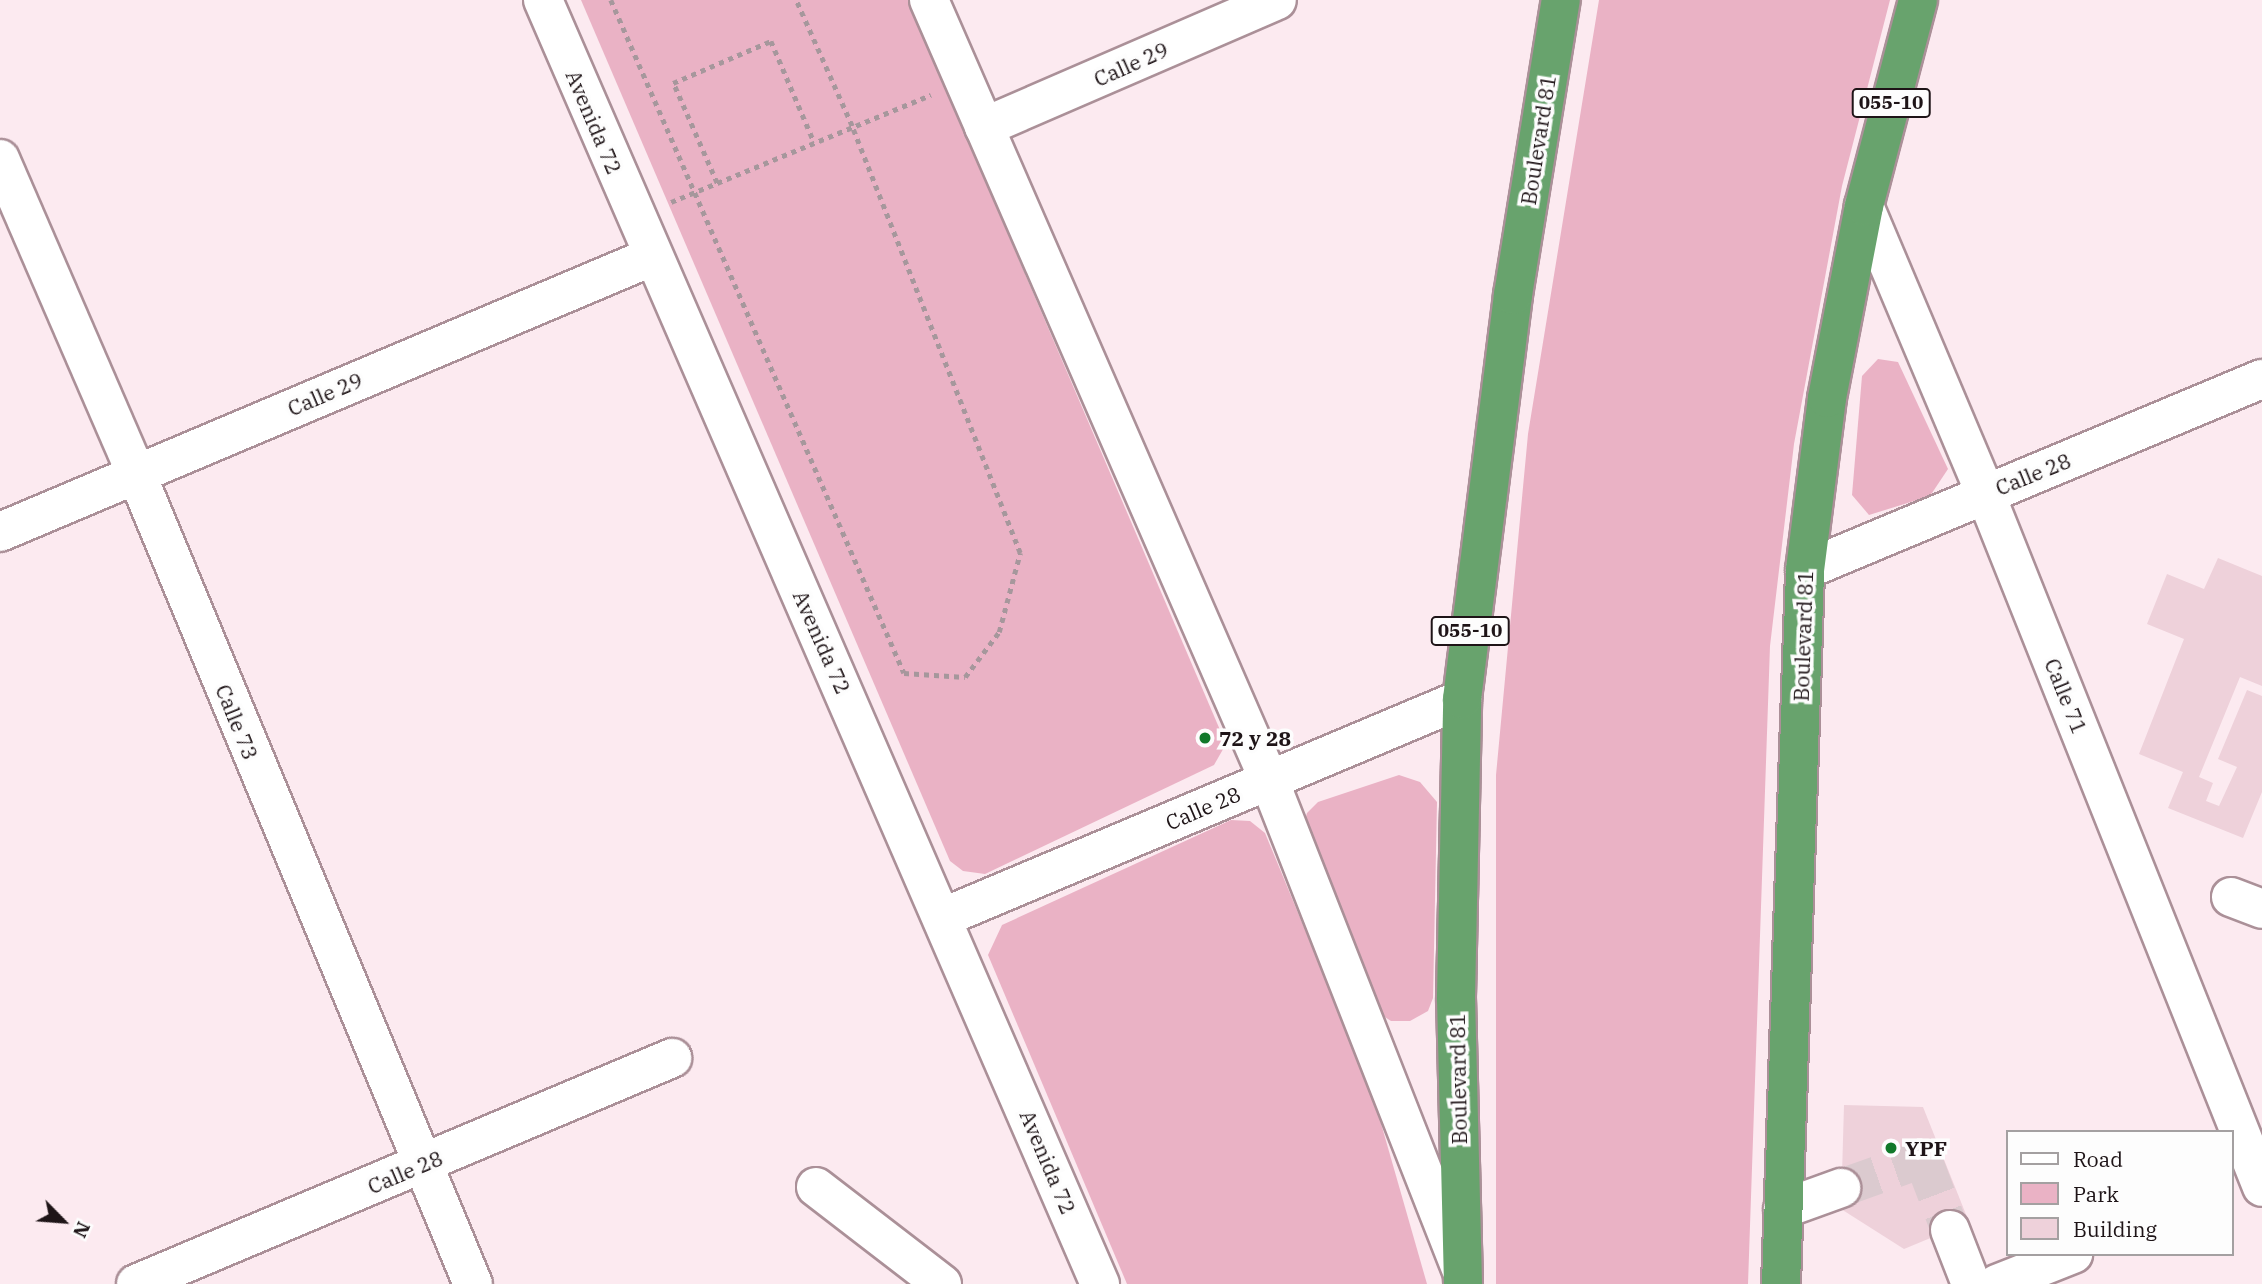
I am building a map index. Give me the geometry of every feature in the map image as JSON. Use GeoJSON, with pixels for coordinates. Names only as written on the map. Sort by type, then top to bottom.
{"type":"FeatureCollection","features":[{"type":"Feature","properties":{"kind":"highway","name":"Boulevard 81"},"geometry":{"type":"LineString","coordinates":[[1462,1276],[1456,997],[1462,699],[1513,295],[1561,0]]}},
{"type":"Feature","properties":{"kind":"highway","name":"Boulevard 81"},"geometry":{"type":"LineString","coordinates":[[1781,1284],[1805,570],[1827,398],[1864,206],[1919,0]]}},
{"type":"Feature","properties":{"kind":"street","name":"Avenida 72"},"geometry":{"type":"LineString","coordinates":[[543,0],[634,218],[944,918],[1100,1284]]}},
{"type":"Feature","properties":{"kind":"street"},"geometry":{"type":"LineString","coordinates":[[929,0],[1269,780],[1462,1276]]}},
{"type":"Feature","properties":{"kind":"street","name":"Calle 29"},"geometry":{"type":"LineString","coordinates":[[984,127],[1277,0]]}},
{"type":"Feature","properties":{"kind":"street","name":"Calle 73"},"geometry":{"type":"LineString","coordinates":[[0,159],[136,473],[473,1284]]}},
{"type":"Feature","properties":{"kind":"street","name":"Calle 71"},"geometry":{"type":"LineString","coordinates":[[1864,206],[1985,494],[2233,1130]]}},
{"type":"Feature","properties":{"kind":"street","name":"Calle 29"},"geometry":{"type":"LineString","coordinates":[[0,532],[651,257]]}},
{"type":"Feature","properties":{"kind":"street","name":"Calle 28"},"geometry":{"type":"LineString","coordinates":[[1805,570],[2262,379]]}},
{"type":"Feature","properties":{"kind":"street","name":"Calle 28"},"geometry":{"type":"LineString","coordinates":[[944,918],[1462,699]]}},
{"type":"Feature","properties":{"kind":"street","name":"Calle 28"},"geometry":{"type":"LineString","coordinates":[[136,1284],[672,1058]]}},
{"type":"Feature","properties":{"kind":"street","name":"Calle 71"},"geometry":{"type":"LineString","coordinates":[[2234,1134],[2254,1185]]}},
{"type":"Feature","properties":{"kind":"street"},"geometry":{"type":"LineString","coordinates":[[817,1187],[942,1284]]}},
{"type":"Feature","properties":{"kind":"street"},"geometry":{"type":"LineString","coordinates":[[1783,1209],[1841,1188]]}},
{"type":"Feature","properties":{"kind":"street"},"geometry":{"type":"LineString","coordinates":[[1950,1230],[1971,1284]]}},
{"type":"Feature","properties":{"kind":"street"},"geometry":{"type":"LineString","coordinates":[[1997,1284],[2068,1256]]}},
{"type":"Feature","properties":{"kind":"path"},"geometry":{"type":"LineString","coordinates":[[611,0],[904,673],[965,677],[999,632],[1020,553],[852,126],[796,0]]}},
{"type":"Feature","properties":{"kind":"path"},"geometry":{"type":"LineString","coordinates":[[717,183],[673,83],[771,41],[814,142]]}},
{"type":"Feature","properties":{"kind":"path"},"geometry":{"type":"LineString","coordinates":[[634,218],[964,81]]}},
{"type":"Feature","properties":{"kind":"green space"},"geometry":{"type":"Polygon","coordinates":[[[581,0],[908,0],[1226,744],[1214,765],[985,874],[963,871],[950,861],[581,0]]]}},
{"type":"Feature","properties":{"kind":"green space"},"geometry":{"type":"Polygon","coordinates":[[[1599,0],[1890,0],[1842,186],[1794,444],[1770,646],[1748,1284],[1496,1284],[1496,775],[1528,434],[1599,0]]]}},
{"type":"Feature","properties":{"kind":"green space"},"geometry":{"type":"Polygon","coordinates":[[[1878,359],[1898,362],[1948,469],[1930,496],[1869,515],[1852,495],[1862,376],[1878,359]]]}},
{"type":"Feature","properties":{"kind":"green space"},"geometry":{"type":"Polygon","coordinates":[[[1399,775],[1420,782],[1437,802],[1433,998],[1428,1011],[1410,1021],[1391,1021],[1374,1010],[1301,834],[1307,813],[1318,802],[1399,775]]]}},
{"type":"Feature","properties":{"kind":"green space"},"geometry":{"type":"Polygon","coordinates":[[[1231,820],[1250,821],[1265,833],[1372,1092],[1427,1284],[1127,1284],[988,955],[1002,925],[1231,820]]]}},
{"type":"Feature","properties":{"kind":"building"},"geometry":{"type":"Polygon","coordinates":[[[2218,558],[2262,576],[2262,686],[2240,677],[2199,777],[2213,783],[2206,801],[2219,806],[2237,767],[2218,759],[2247,690],[2262,696],[2262,792],[2243,838],[2168,808],[2183,772],[2139,754],[2184,639],[2147,624],[2167,574],[2204,589],[2218,558]]]}},
{"type":"Feature","properties":{"kind":"building","name":"YPF"},"geometry":{"type":"Polygon","coordinates":[[[1844,1105],[1923,1107],[1969,1222],[1904,1249],[1841,1209],[1844,1105]]]}},
{"type":"Feature","properties":{"kind":"tunnel"},"geometry":{"type":"LineString","coordinates":[[1841,1188],[1923,1159],[1950,1230]]}},
{"type":"Feature","properties":{"kind":"place","name":"72 y 28"},"geometry":{"type":"Point","coordinates":[1205,738]}},
{"type":"Feature","properties":{"kind":"place","name":"YPF"},"geometry":{"type":"Point","coordinates":[1891,1148]}}]}
